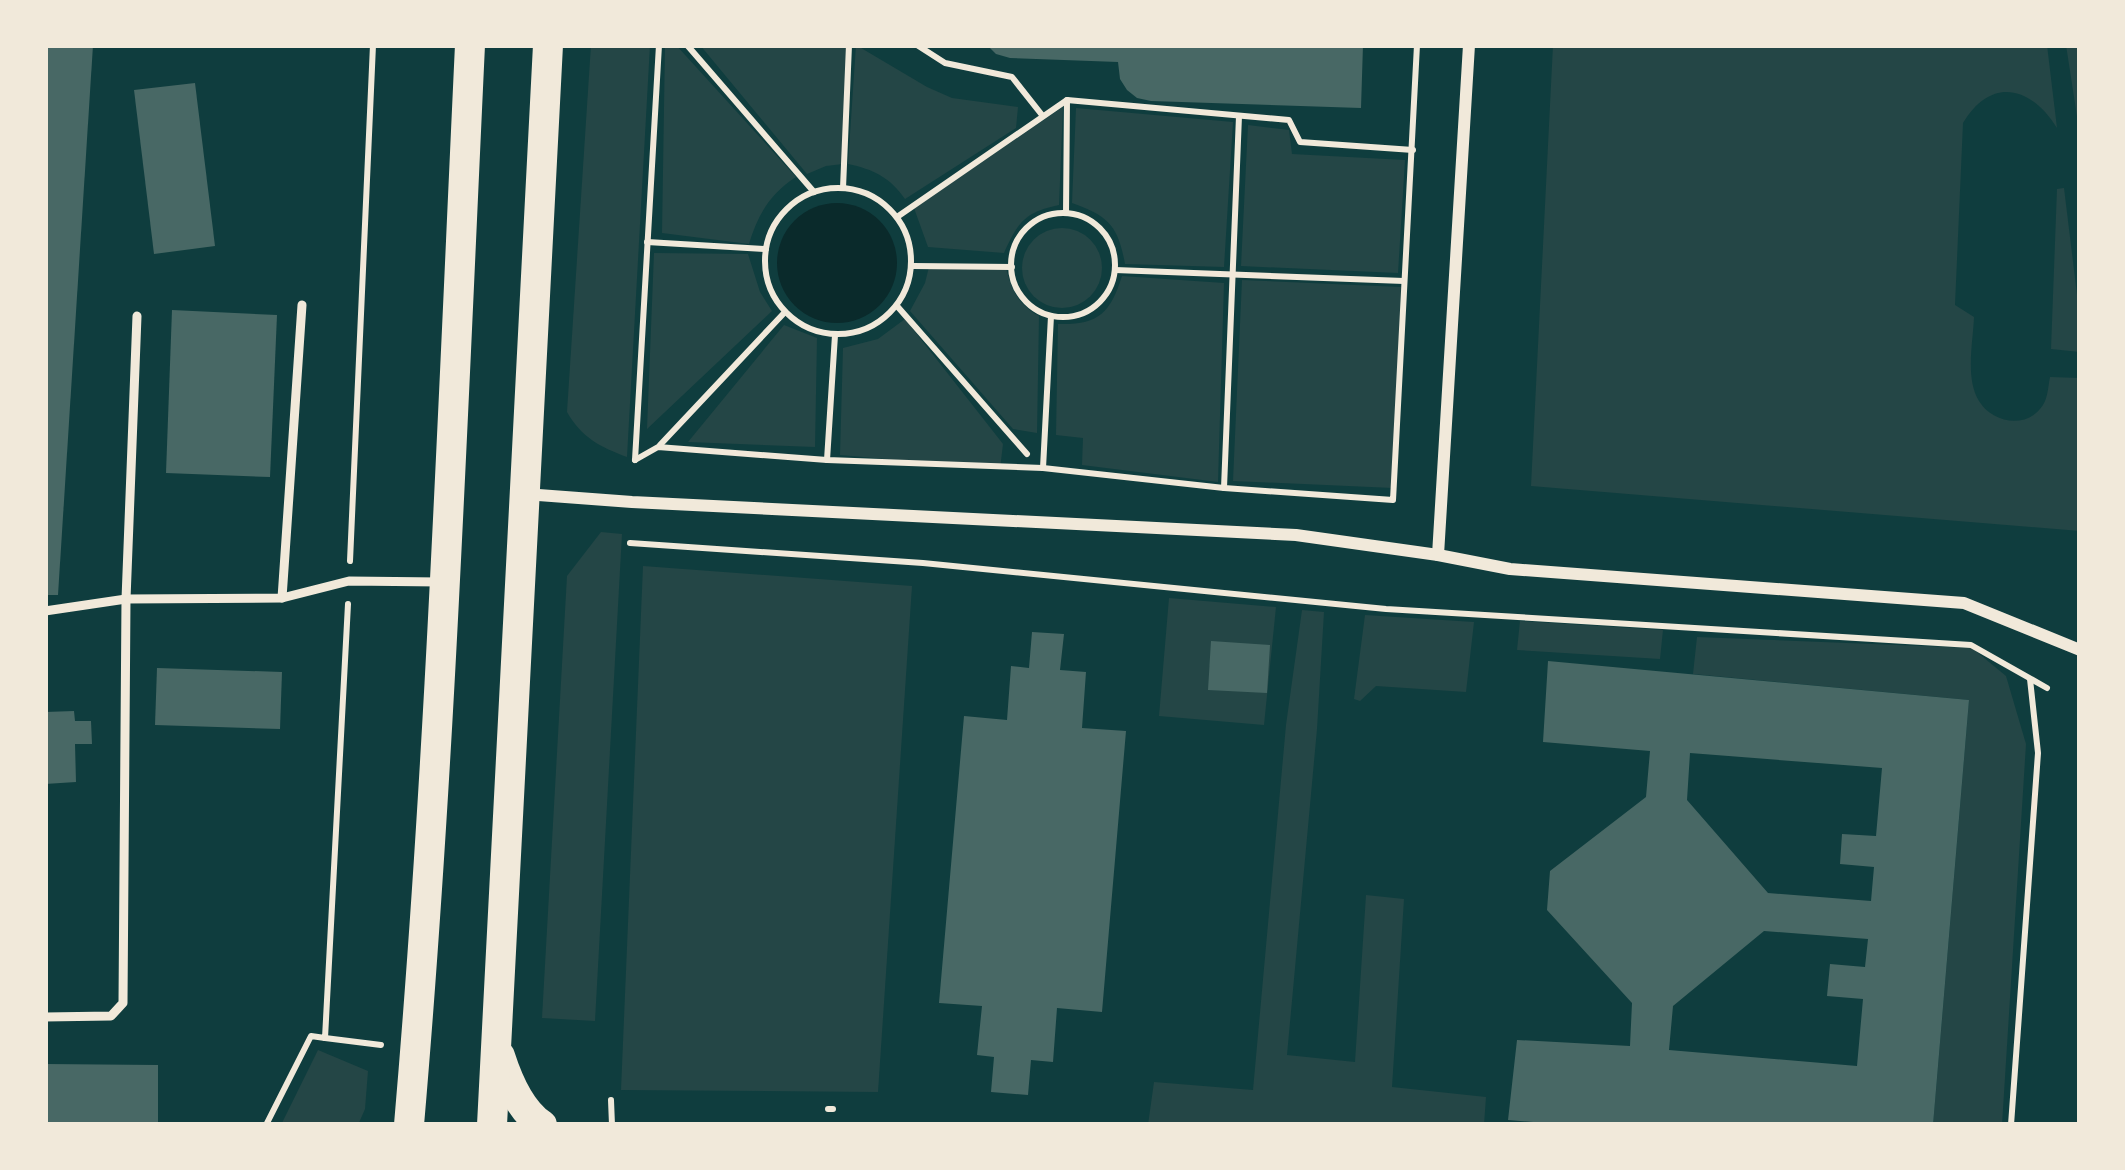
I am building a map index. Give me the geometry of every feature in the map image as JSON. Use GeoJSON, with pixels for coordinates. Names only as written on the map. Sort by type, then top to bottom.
{"type":"FeatureCollection","features":[{"type":"Feature","properties":{"kind":"main road"},"geometry":{"type":"LineString","coordinates":[[409,1125],[445,582],[470,45]]}},
{"type":"Feature","properties":{"kind":"main road"},"geometry":{"type":"LineString","coordinates":[[492,1125],[548,45]]}},
{"type":"Feature","properties":{"kind":"main road"},"geometry":{"type":"LineString","coordinates":[[496,1045],[509,1083],[542,1125]]}},
{"type":"Feature","properties":{"kind":"street"},"geometry":{"type":"LineString","coordinates":[[1438,555],[1469,45]]}},
{"type":"Feature","properties":{"kind":"street"},"geometry":{"type":"LineString","coordinates":[[525,494],[1297,535],[1510,569],[1964,603],[2080,650]]}},
{"type":"Feature","properties":{"kind":"lane"},"geometry":{"type":"LineString","coordinates":[[282,598],[302,305]]}},
{"type":"Feature","properties":{"kind":"lane"},"geometry":{"type":"LineString","coordinates":[[45,1017],[111,1016],[123,1003],[126,599],[136,316]]}},
{"type":"Feature","properties":{"kind":"lane"},"geometry":{"type":"LineString","coordinates":[[45,610],[126,599],[282,598],[349,581],[445,582]]}},
{"type":"Feature","properties":{"kind":"path"},"geometry":{"type":"LineString","coordinates":[[658,45],[634,460],[658,447],[784,312]]}},
{"type":"Feature","properties":{"kind":"path"},"geometry":{"type":"LineString","coordinates":[[687,45],[814,192]]}},
{"type":"Feature","properties":{"kind":"path"},"geometry":{"type":"LineString","coordinates":[[843,188],[850,45]]}},
{"type":"Feature","properties":{"kind":"path"},"geometry":{"type":"LineString","coordinates":[[917,45],[945,63],[1012,77],[1042,115]]}},
{"type":"Feature","properties":{"kind":"path"},"geometry":{"type":"LineString","coordinates":[[658,447],[1043,469],[1393,500],[1417,45]]}},
{"type":"Feature","properties":{"kind":"path"},"geometry":{"type":"LineString","coordinates":[[897,217],[1067,100],[1289,120],[1300,142],[1413,150]]}},
{"type":"Feature","properties":{"kind":"path"},"geometry":{"type":"LineString","coordinates":[[1066,213],[1067,100]]}},
{"type":"Feature","properties":{"kind":"path"},"geometry":{"type":"LineString","coordinates":[[1224,488],[1239,116]]}},
{"type":"Feature","properties":{"kind":"path"},"geometry":{"type":"LineString","coordinates":[[843,188],[873,196],[897,217],[911,248],[908,287],[898,306],[859,333],[817,332],[784,312],[772,293],[766,272],[772,230],[797,200],[814,192],[843,188]]}},
{"type":"Feature","properties":{"kind":"path"},"geometry":{"type":"LineString","coordinates":[[1066,213],[1096,225],[1114,253],[1115,270],[1101,302],[1070,317],[1036,310],[1015,284],[1012,267],[1021,235],[1049,215],[1066,213]]}},
{"type":"Feature","properties":{"kind":"path"},"geometry":{"type":"LineString","coordinates":[[647,242],[766,249]]}},
{"type":"Feature","properties":{"kind":"path"},"geometry":{"type":"LineString","coordinates":[[912,266],[1012,267]]}},
{"type":"Feature","properties":{"kind":"path"},"geometry":{"type":"LineString","coordinates":[[1115,270],[1404,281]]}},
{"type":"Feature","properties":{"kind":"path"},"geometry":{"type":"LineString","coordinates":[[898,306],[1027,454]]}},
{"type":"Feature","properties":{"kind":"path"},"geometry":{"type":"LineString","coordinates":[[1043,469],[1052,316]]}},
{"type":"Feature","properties":{"kind":"path"},"geometry":{"type":"LineString","coordinates":[[827,460],[835,335]]}},
{"type":"Feature","properties":{"kind":"path"},"geometry":{"type":"LineString","coordinates":[[630,543],[923,563],[1364,607],[1971,645],[2048,688]]}},
{"type":"Feature","properties":{"kind":"path"},"geometry":{"type":"LineString","coordinates":[[2011,1125],[2038,753],[2030,679]]}},
{"type":"Feature","properties":{"kind":"path"},"geometry":{"type":"LineString","coordinates":[[325,1038],[381,1045]]}},
{"type":"Feature","properties":{"kind":"path"},"geometry":{"type":"LineString","coordinates":[[611,1100],[612,1125]]}},
{"type":"Feature","properties":{"kind":"shaded area"},"geometry":{"type":"Polygon","coordinates":[[[591,45],[650,45],[627,457],[592,440],[567,412],[591,45]]]}},
{"type":"Feature","properties":{"kind":"shaded area"},"geometry":{"type":"Polygon","coordinates":[[[665,45],[676,45],[796,177],[766,206],[749,244],[662,233],[665,45]]]}},
{"type":"Feature","properties":{"kind":"shaded area"},"geometry":{"type":"Polygon","coordinates":[[[700,45],[848,45],[843,164],[807,174],[700,45]]]}},
{"type":"Feature","properties":{"kind":"shaded area"},"geometry":{"type":"Polygon","coordinates":[[[856,45],[952,98],[1018,107],[1016,128],[905,199],[881,176],[848,164],[856,45]]]}},
{"type":"Feature","properties":{"kind":"shaded area"},"geometry":{"type":"Polygon","coordinates":[[[1553,45],[2047,45],[2057,128],[2035,103],[2011,92],[1986,98],[1963,123],[1955,305],[1974,317],[1972,382],[1979,401],[1993,415],[2011,421],[2029,418],[2045,402],[2050,377],[2080,378],[2080,531],[1531,486],[1553,45]]]}},
{"type":"Feature","properties":{"kind":"shaded area"},"geometry":{"type":"Polygon","coordinates":[[[2066,45],[2080,45],[2080,136],[2066,45]]]}},
{"type":"Feature","properties":{"kind":"shaded area"},"geometry":{"type":"Polygon","coordinates":[[[1063,107],[1059,205],[1024,220],[1004,253],[928,247],[914,208],[1063,107]]]}},
{"type":"Feature","properties":{"kind":"shaded area"},"geometry":{"type":"Polygon","coordinates":[[[1076,108],[1233,122],[1224,267],[1125,264],[1110,224],[1072,203],[1076,108]]]}},
{"type":"Feature","properties":{"kind":"shaded area"},"geometry":{"type":"Polygon","coordinates":[[[1248,125],[1289,130],[1292,154],[1405,160],[1398,273],[1241,266],[1248,125]]]}},
{"type":"Feature","properties":{"kind":"shaded area"},"geometry":{"type":"Polygon","coordinates":[[[2064,188],[2080,352],[2051,349],[2057,189],[2064,188]]]}},
{"type":"Feature","properties":{"kind":"shaded area"},"geometry":{"type":"Polygon","coordinates":[[[837,203],[860,208],[879,221],[892,240],[897,263],[892,286],[879,305],[860,318],[837,323],[814,318],[795,305],[782,286],[777,263],[782,240],[795,221],[814,208],[837,203]]]}},
{"type":"Feature","properties":{"kind":"shaded area"},"geometry":{"type":"Polygon","coordinates":[[[1062,228],[1090,240],[1102,268],[1090,296],[1062,308],[1034,296],[1022,268],[1034,240],[1062,228]]]}},
{"type":"Feature","properties":{"kind":"shaded area"},"geometry":{"type":"Polygon","coordinates":[[[654,253],[748,254],[760,292],[772,311],[647,429],[654,253]]]}},
{"type":"Feature","properties":{"kind":"shaded area"},"geometry":{"type":"Polygon","coordinates":[[[930,263],[1006,268],[1017,296],[1039,316],[1037,433],[1013,429],[910,311],[930,263]]]}},
{"type":"Feature","properties":{"kind":"shaded area"},"geometry":{"type":"Polygon","coordinates":[[[1122,276],[1224,283],[1218,482],[1082,465],[1083,438],[1056,435],[1058,324],[1100,315],[1113,300],[1122,276]]]}},
{"type":"Feature","properties":{"kind":"shaded area"},"geometry":{"type":"Polygon","coordinates":[[[1242,280],[1401,287],[1393,488],[1233,481],[1242,280]]]}},
{"type":"Feature","properties":{"kind":"shaded area"},"geometry":{"type":"Polygon","coordinates":[[[905,319],[1003,444],[1000,469],[840,455],[843,348],[878,339],[905,319]]]}},
{"type":"Feature","properties":{"kind":"shaded area"},"geometry":{"type":"Polygon","coordinates":[[[784,325],[817,338],[815,447],[688,442],[784,325]]]}},
{"type":"Feature","properties":{"kind":"shaded area"},"geometry":{"type":"Polygon","coordinates":[[[601,532],[622,534],[595,1021],[542,1018],[567,576],[601,532]]]}},
{"type":"Feature","properties":{"kind":"shaded area"},"geometry":{"type":"Polygon","coordinates":[[[643,566],[912,586],[878,1092],[621,1090],[643,566]]]}},
{"type":"Feature","properties":{"kind":"shaded area"},"geometry":{"type":"Polygon","coordinates":[[[1169,598],[1276,607],[1264,725],[1159,716],[1169,598]]]}},
{"type":"Feature","properties":{"kind":"shaded area"},"geometry":{"type":"Polygon","coordinates":[[[1302,610],[1324,612],[1287,1055],[1355,1062],[1366,895],[1404,899],[1392,1087],[1486,1097],[1484,1125],[1148,1125],[1154,1082],[1253,1090],[1286,725],[1302,610]]]}},
{"type":"Feature","properties":{"kind":"shaded area"},"geometry":{"type":"Polygon","coordinates":[[[1365,615],[1474,622],[1466,692],[1376,686],[1360,701],[1354,699],[1365,615]]]}},
{"type":"Feature","properties":{"kind":"shaded area"},"geometry":{"type":"Polygon","coordinates":[[[1520,621],[1663,630],[1660,659],[1517,650],[1520,621]]]}},
{"type":"Feature","properties":{"kind":"shaded area"},"geometry":{"type":"Polygon","coordinates":[[[1697,637],[1972,648],[2006,676],[2026,744],[2002,1125],[1933,1125],[1969,700],[1693,674],[1697,637]]]}},
{"type":"Feature","properties":{"kind":"shaded area"},"geometry":{"type":"Polygon","coordinates":[[[318,1050],[368,1071],[365,1109],[358,1125],[281,1125],[318,1050]]]}},
{"type":"Feature","properties":{"kind":"building"},"geometry":{"type":"Polygon","coordinates":[[[45,45],[93,45],[58,595],[45,595],[45,45]]]}},
{"type":"Feature","properties":{"kind":"building"},"geometry":{"type":"Polygon","coordinates":[[[987,45],[1363,45],[1361,108],[1151,101],[1127,90],[1118,62],[1010,58],[987,45]]]}},
{"type":"Feature","properties":{"kind":"building"},"geometry":{"type":"Polygon","coordinates":[[[195,83],[215,246],[154,254],[134,90],[195,83]]]}},
{"type":"Feature","properties":{"kind":"building"},"geometry":{"type":"Polygon","coordinates":[[[172,310],[277,315],[270,477],[166,473],[172,310]]]}},
{"type":"Feature","properties":{"kind":"building"},"geometry":{"type":"Polygon","coordinates":[[[1032,632],[1064,634],[1060,670],[1086,672],[1082,728],[1126,731],[1102,1012],[1057,1008],[1053,1062],[1031,1060],[1028,1095],[991,1092],[994,1057],[977,1055],[982,1006],[939,1003],[964,716],[1007,720],[1011,666],[1029,668],[1032,632]]]}},
{"type":"Feature","properties":{"kind":"building"},"geometry":{"type":"Polygon","coordinates":[[[1211,641],[1270,645],[1267,693],[1208,690],[1211,641]]]}},
{"type":"Feature","properties":{"kind":"building"},"geometry":{"type":"Polygon","coordinates":[[[1548,661],[1969,700],[1933,1125],[1571,1125],[1508,1120],[1517,1040],[1630,1046],[1632,1003],[1547,910],[1550,871],[1646,797],[1650,751],[1543,742],[1548,661]],[[1690,753],[1687,800],[1768,893],[1871,901],[1874,867],[1840,864],[1842,834],[1876,836],[1882,768],[1690,753]],[[1764,931],[1673,1006],[1669,1050],[1857,1066],[1863,999],[1827,996],[1830,964],[1865,967],[1868,939],[1764,931]]]}},
{"type":"Feature","properties":{"kind":"building"},"geometry":{"type":"Polygon","coordinates":[[[157,668],[282,672],[280,729],[155,725],[157,668]]]}},
{"type":"Feature","properties":{"kind":"building"},"geometry":{"type":"Polygon","coordinates":[[[74,711],[75,721],[91,721],[92,744],[75,744],[76,782],[45,784],[45,712],[74,711]]]}},
{"type":"Feature","properties":{"kind":"building"},"geometry":{"type":"Polygon","coordinates":[[[45,1064],[158,1065],[158,1125],[45,1125],[45,1064]]]}}]}
